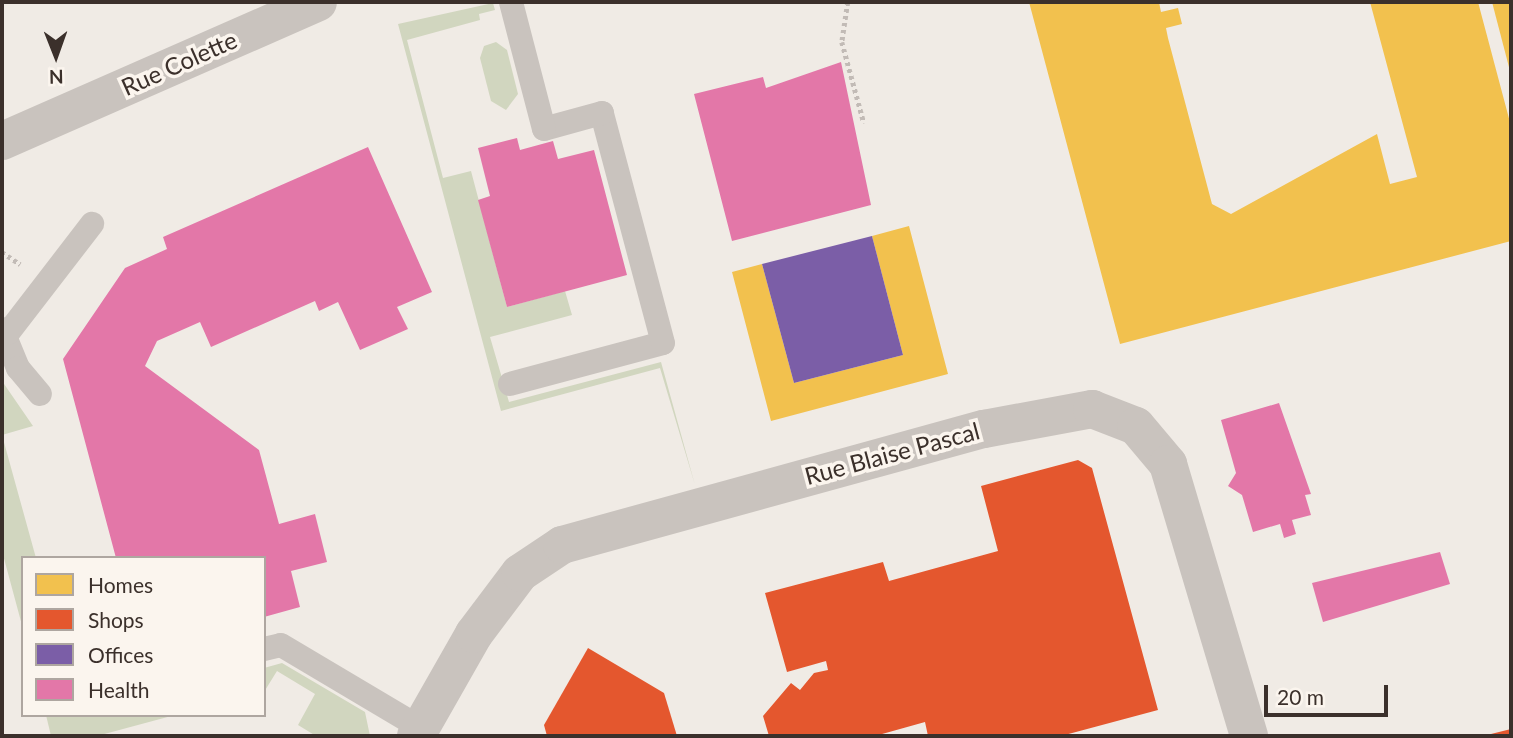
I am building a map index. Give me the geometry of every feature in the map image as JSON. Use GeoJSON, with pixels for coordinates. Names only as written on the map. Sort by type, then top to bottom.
{"type":"FeatureCollection","features":[{"type":"Feature","properties":{"kind":"street","name":"Rue Colette"},"geometry":{"type":"LineString","coordinates":[[2,141],[318,2]]}},
{"type":"Feature","properties":{"kind":"street","name":"Rue Blaise Pascal"},"geometry":{"type":"LineString","coordinates":[[419,732],[474,634],[520,573],[562,545],[996,426],[1092,409],[1136,426],[1168,464],[1249,736]]}},
{"type":"Feature","properties":{"kind":"lane"},"geometry":{"type":"LineString","coordinates":[[510,384],[663,343],[602,113],[544,129],[511,2]]}},
{"type":"Feature","properties":{"kind":"lane"},"geometry":{"type":"LineString","coordinates":[[40,394],[18,368],[5,331],[92,224]]}},
{"type":"Feature","properties":{"kind":"lane"},"geometry":{"type":"LineString","coordinates":[[266,649],[281,645],[419,732]]}},
{"type":"Feature","properties":{"kind":"path"},"geometry":{"type":"LineString","coordinates":[[848,2],[842,42],[864,124]]}},
{"type":"Feature","properties":{"kind":"green space"},"geometry":{"type":"Polygon","coordinates":[[[493,3],[495,10],[479,14],[480,20],[407,40],[443,178],[471,171],[507,307],[565,291],[572,315],[490,337],[509,402],[661,362],[695,485],[660,368],[501,411],[398,24],[493,3]]]}},
{"type":"Feature","properties":{"kind":"green space"},"geometry":{"type":"Polygon","coordinates":[[[496,42],[507,50],[518,94],[506,110],[491,101],[480,58],[484,46],[496,42]]]}},
{"type":"Feature","properties":{"kind":"green space"},"geometry":{"type":"Polygon","coordinates":[[[2,381],[33,426],[2,435],[2,381]]]}},
{"type":"Feature","properties":{"kind":"green space"},"geometry":{"type":"Polygon","coordinates":[[[2,435],[35,556],[21,556],[21,622],[2,551],[2,435]]]}},
{"type":"Feature","properties":{"kind":"green space"},"geometry":{"type":"Polygon","coordinates":[[[282,663],[365,712],[370,736],[316,736],[298,725],[315,694],[277,671],[266,689],[266,667],[282,663]]]}},
{"type":"Feature","properties":{"kind":"green space"},"geometry":{"type":"Polygon","coordinates":[[[46,717],[168,717],[97,736],[51,736],[46,717]]]}},
{"type":"Feature","properties":{"kind":"building: Homes"},"geometry":{"type":"Polygon","coordinates":[[[1029,2],[1159,2],[1161,12],[1178,8],[1182,24],[1166,28],[1168,38],[1212,204],[1231,214],[1377,134],[1390,184],[1417,177],[1370,2],[1478,2],[1511,126],[1511,241],[1120,344],[1029,2]]]}},
{"type":"Feature","properties":{"kind":"building: Homes"},"geometry":{"type":"Polygon","coordinates":[[[1492,2],[1511,2],[1511,71],[1510,71],[1492,2]]]}},
{"type":"Feature","properties":{"kind":"building: Homes"},"geometry":{"type":"Polygon","coordinates":[[[909,226],[948,374],[771,421],[732,272],[762,264],[794,383],[903,355],[872,236],[909,226]]]}},
{"type":"Feature","properties":{"kind":"building: Shops"},"geometry":{"type":"Polygon","coordinates":[[[1078,460],[1092,468],[1158,710],[1061,736],[928,736],[925,722],[875,736],[769,736],[763,716],[791,683],[800,690],[814,673],[828,670],[826,661],[787,672],[765,593],[883,562],[889,581],[998,551],[981,486],[1078,460]]]}},
{"type":"Feature","properties":{"kind":"building: Shops"},"geometry":{"type":"Polygon","coordinates":[[[588,648],[664,693],[677,736],[547,736],[544,725],[588,648]]]}},
{"type":"Feature","properties":{"kind":"building: Shops"},"geometry":{"type":"Polygon","coordinates":[[[1511,729],[1511,736],[1487,736],[1487,735],[1511,729]]]}},
{"type":"Feature","properties":{"kind":"building: Offices"},"geometry":{"type":"Polygon","coordinates":[[[872,236],[903,355],[794,383],[762,264],[872,236]]]}},
{"type":"Feature","properties":{"kind":"building: Health"},"geometry":{"type":"Polygon","coordinates":[[[841,62],[871,205],[732,241],[694,94],[763,77],[766,88],[841,62]]]}},
{"type":"Feature","properties":{"kind":"building: Health"},"geometry":{"type":"Polygon","coordinates":[[[517,138],[520,150],[553,141],[558,159],[594,150],[627,275],[507,307],[478,200],[490,196],[478,148],[517,138]]]}},
{"type":"Feature","properties":{"kind":"building: Health"},"geometry":{"type":"Polygon","coordinates":[[[368,147],[432,292],[397,307],[408,329],[360,350],[338,302],[319,311],[315,301],[211,347],[200,322],[157,341],[145,366],[259,450],[279,524],[315,514],[327,562],[291,571],[300,607],[266,616],[266,556],[115,556],[63,359],[125,268],[167,249],[163,237],[368,147]]]}},
{"type":"Feature","properties":{"kind":"building: Health"},"geometry":{"type":"Polygon","coordinates":[[[1279,403],[1311,494],[1305,495],[1311,515],[1292,520],[1296,534],[1284,538],[1280,524],[1253,532],[1242,495],[1228,486],[1236,473],[1221,420],[1279,403]]]}},
{"type":"Feature","properties":{"kind":"building: Health"},"geometry":{"type":"Polygon","coordinates":[[[1440,552],[1450,584],[1323,622],[1312,583],[1440,552]]]}}]}
